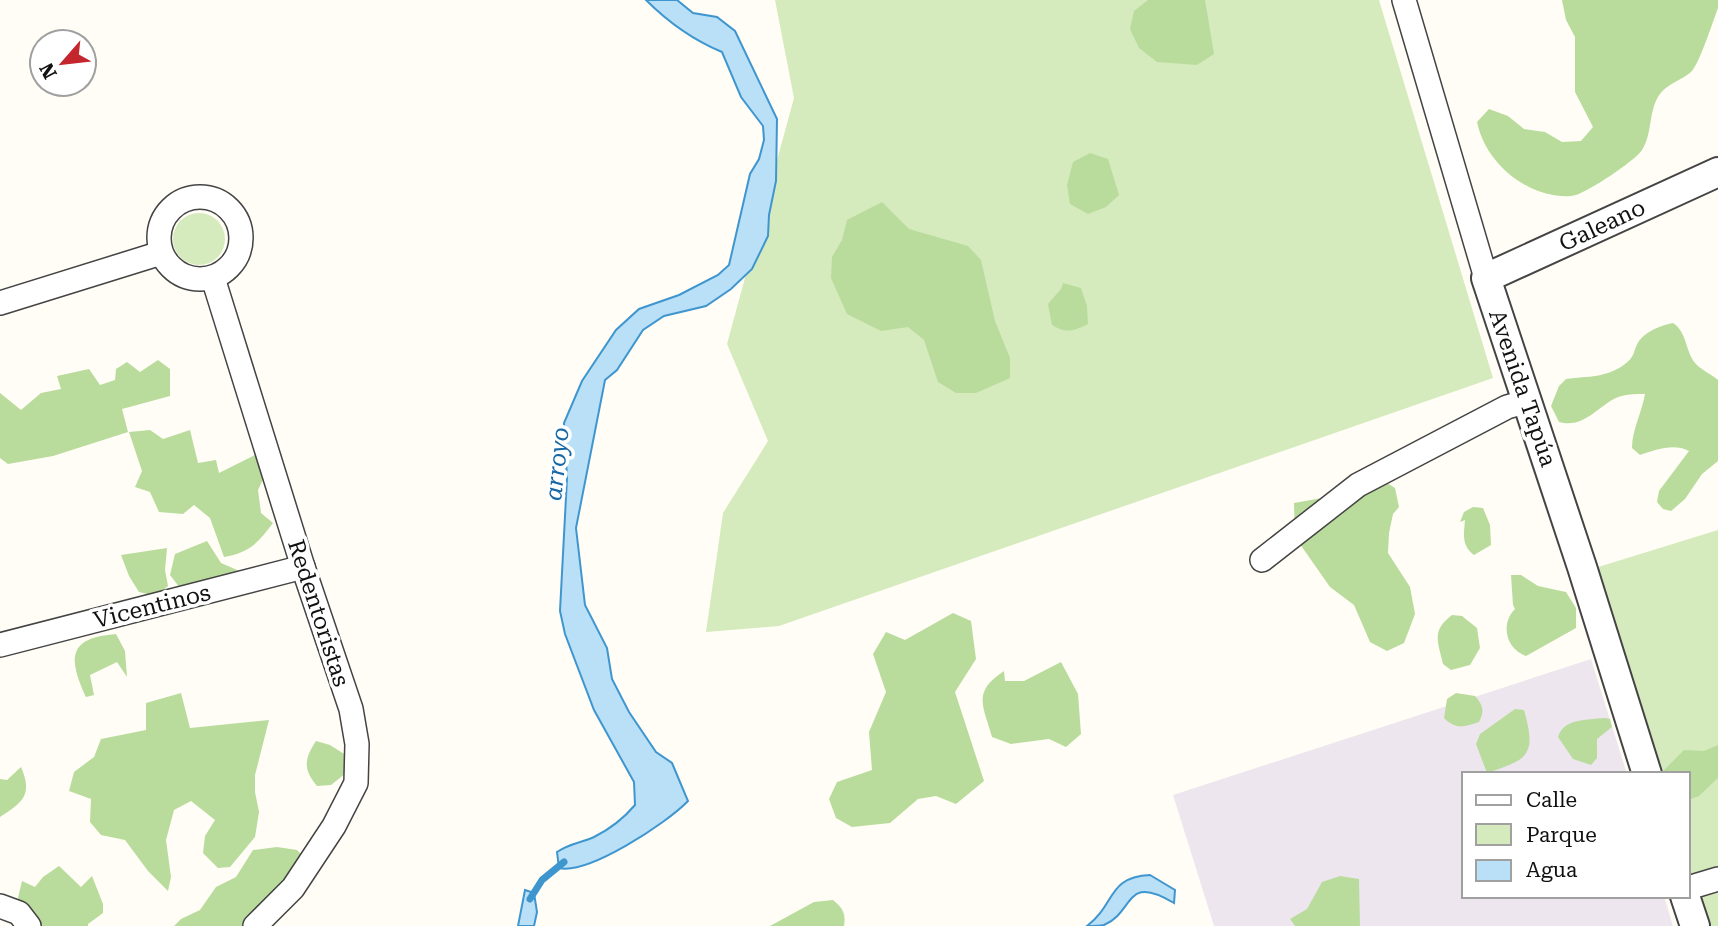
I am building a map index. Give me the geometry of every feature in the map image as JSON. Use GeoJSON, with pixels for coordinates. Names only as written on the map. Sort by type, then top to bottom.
{"type":"FeatureCollection","features":[{"type":"Feature","properties":{"kind":"street","name":"Avenida Tapúa"},"geometry":{"type":"LineString","coordinates":[[1404,0],[1486,278],[1646,772]]}},
{"type":"Feature","properties":{"kind":"street","name":"Galeano"},"geometry":{"type":"LineString","coordinates":[[1486,278],[1718,172]]}},
{"type":"Feature","properties":{"kind":"street"},"geometry":{"type":"LineString","coordinates":[[193,197],[206,197],[218,201],[236,217],[241,241],[239,253],[233,264],[213,278],[200,280],[177,273],[167,264],[161,253],[159,229],[172,208],[182,201],[193,197]]}},
{"type":"Feature","properties":{"kind":"street"},"geometry":{"type":"LineString","coordinates":[[0,303],[161,253]]}},
{"type":"Feature","properties":{"kind":"street","name":"Redentoristas"},"geometry":{"type":"LineString","coordinates":[[213,278],[303,567],[351,709],[358,744],[356,783],[334,826],[293,888],[255,926]]}},
{"type":"Feature","properties":{"kind":"street"},"geometry":{"type":"LineString","coordinates":[[1262,560],[1357,485],[1507,407],[1528,401]]}},
{"type":"Feature","properties":{"kind":"street","name":"Vicentinos"},"geometry":{"type":"LineString","coordinates":[[0,645],[303,567]]}},
{"type":"Feature","properties":{"kind":"street"},"geometry":{"type":"LineString","coordinates":[[1690,887],[1718,878]]}},
{"type":"Feature","properties":{"kind":"street"},"geometry":{"type":"LineString","coordinates":[[1686,898],[1695,926]]}},
{"type":"Feature","properties":{"kind":"street"},"geometry":{"type":"LineString","coordinates":[[0,906],[19,913],[29,926]]}},
{"type":"Feature","properties":{"kind":"shaded area"},"geometry":{"type":"Polygon","coordinates":[[[1591,659],[1626,772],[1462,772],[1462,898],[1665,898],[1673,926],[1214,926],[1173,795],[1591,659]]]}},
{"type":"Feature","properties":{"kind":"green space"},"geometry":{"type":"Polygon","coordinates":[[[775,0],[1379,0],[1493,378],[779,626],[706,632],[723,513],[768,441],[727,344],[794,98],[775,0]]]}},
{"type":"Feature","properties":{"kind":"green space"},"geometry":{"type":"Polygon","coordinates":[[[1148,0],[1205,0],[1214,54],[1197,65],[1157,62],[1139,48],[1130,29],[1134,11],[1148,0]]]}},
{"type":"Feature","properties":{"kind":"green space"},"geometry":{"type":"Polygon","coordinates":[[[1562,0],[1718,0],[1718,8],[1694,68],[1663,91],[1656,100],[1642,150],[1601,182],[1576,195],[1564,196],[1534,189],[1511,175],[1489,151],[1477,122],[1489,109],[1508,116],[1524,129],[1545,132],[1562,142],[1581,141],[1593,127],[1575,92],[1575,37],[1566,20],[1562,0]]]}},
{"type":"Feature","properties":{"kind":"green space"},"geometry":{"type":"Polygon","coordinates":[[[1090,153],[1108,159],[1119,195],[1106,207],[1088,214],[1070,204],[1067,185],[1073,162],[1090,153]]]}},
{"type":"Feature","properties":{"kind":"green space"},"geometry":{"type":"Polygon","coordinates":[[[882,202],[909,229],[968,246],[981,260],[995,321],[1010,358],[1010,378],[976,393],[956,393],[938,382],[924,340],[908,327],[881,331],[847,314],[831,278],[832,257],[842,240],[847,220],[882,202]]]}},
{"type":"Feature","properties":{"kind":"green space"},"geometry":{"type":"Polygon","coordinates":[[[199,213],[209,215],[217,221],[223,229],[223,249],[217,257],[209,263],[199,265],[189,263],[181,257],[175,249],[173,239],[175,229],[181,221],[189,215],[199,213]]]}},
{"type":"Feature","properties":{"kind":"green space"},"geometry":{"type":"Polygon","coordinates":[[[1063,283],[1081,288],[1087,306],[1088,324],[1074,330],[1062,330],[1052,325],[1048,304],[1063,283]]]}},
{"type":"Feature","properties":{"kind":"green space"},"geometry":{"type":"Polygon","coordinates":[[[1673,323],[1681,331],[1695,363],[1718,380],[1718,461],[1702,474],[1685,499],[1671,511],[1663,509],[1657,502],[1659,491],[1689,451],[1671,447],[1640,455],[1632,448],[1645,394],[1616,398],[1574,423],[1559,422],[1551,406],[1559,386],[1566,379],[1597,376],[1618,369],[1631,358],[1639,341],[1646,334],[1673,323]]]}},
{"type":"Feature","properties":{"kind":"green space"},"geometry":{"type":"Polygon","coordinates":[[[158,360],[170,369],[170,396],[122,409],[128,432],[53,456],[8,464],[0,458],[0,393],[21,410],[41,393],[61,389],[57,376],[89,369],[100,385],[115,380],[116,369],[127,362],[140,372],[158,360]]]}},
{"type":"Feature","properties":{"kind":"green space"},"geometry":{"type":"Polygon","coordinates":[[[150,430],[163,439],[190,430],[198,463],[216,460],[219,473],[261,452],[266,473],[258,490],[261,513],[273,523],[257,542],[247,550],[224,557],[210,518],[194,505],[183,514],[159,512],[150,492],[135,487],[142,471],[129,432],[150,430]]]}},
{"type":"Feature","properties":{"kind":"green space"},"geometry":{"type":"Polygon","coordinates":[[[1387,483],[1395,488],[1399,507],[1393,514],[1388,553],[1410,587],[1415,614],[1404,643],[1387,651],[1370,642],[1354,605],[1330,587],[1295,537],[1294,503],[1322,498],[1343,498],[1366,484],[1387,483]]]}},
{"type":"Feature","properties":{"kind":"green space"},"geometry":{"type":"Polygon","coordinates":[[[1473,507],[1483,508],[1490,525],[1491,545],[1474,555],[1465,543],[1465,520],[1460,522],[1464,512],[1473,507]]]}},
{"type":"Feature","properties":{"kind":"green space"},"geometry":{"type":"Polygon","coordinates":[[[1718,530],[1718,873],[1690,881],[1690,772],[1656,772],[1595,568],[1718,530]]]}},
{"type":"Feature","properties":{"kind":"green space"},"geometry":{"type":"Polygon","coordinates":[[[207,541],[221,563],[244,573],[187,597],[170,575],[175,554],[207,541]]]}},
{"type":"Feature","properties":{"kind":"green space"},"geometry":{"type":"Polygon","coordinates":[[[167,548],[165,570],[168,586],[156,596],[139,592],[121,555],[167,548]]]}},
{"type":"Feature","properties":{"kind":"green space"},"geometry":{"type":"Polygon","coordinates":[[[1511,575],[1521,575],[1538,586],[1566,592],[1576,608],[1576,628],[1526,656],[1519,653],[1507,636],[1510,615],[1515,609],[1511,575]]]}},
{"type":"Feature","properties":{"kind":"green space"},"geometry":{"type":"Polygon","coordinates":[[[953,613],[971,621],[976,659],[955,692],[984,781],[956,804],[936,796],[918,799],[890,823],[852,827],[836,818],[829,799],[837,782],[872,770],[869,732],[886,692],[873,654],[886,632],[905,640],[953,613]]]}},
{"type":"Feature","properties":{"kind":"green space"},"geometry":{"type":"Polygon","coordinates":[[[1452,615],[1462,616],[1477,628],[1480,648],[1470,665],[1451,670],[1443,664],[1438,637],[1441,626],[1452,615]]]}},
{"type":"Feature","properties":{"kind":"green space"},"geometry":{"type":"Polygon","coordinates":[[[116,634],[125,651],[127,677],[117,662],[90,675],[94,695],[86,697],[76,671],[76,652],[89,640],[116,634]]]}},
{"type":"Feature","properties":{"kind":"green space"},"geometry":{"type":"Polygon","coordinates":[[[1061,662],[1078,694],[1081,734],[1066,747],[1049,739],[1011,744],[992,737],[983,708],[987,686],[1004,671],[1005,681],[1024,681],[1061,662]]]}},
{"type":"Feature","properties":{"kind":"green space"},"geometry":{"type":"Polygon","coordinates":[[[181,693],[190,728],[269,720],[255,775],[259,812],[255,837],[230,867],[218,868],[203,853],[205,836],[215,820],[191,801],[174,810],[166,840],[171,877],[168,891],[148,871],[125,840],[101,835],[90,822],[91,799],[69,791],[74,772],[94,757],[101,739],[146,730],[146,703],[181,693]]]}},
{"type":"Feature","properties":{"kind":"green space"},"geometry":{"type":"Polygon","coordinates":[[[1456,693],[1475,696],[1478,699],[1482,711],[1479,722],[1460,726],[1444,718],[1447,699],[1456,693]]]}},
{"type":"Feature","properties":{"kind":"green space"},"geometry":{"type":"Polygon","coordinates":[[[1515,709],[1524,710],[1529,746],[1526,754],[1512,764],[1487,772],[1476,744],[1480,734],[1515,709]]]}},
{"type":"Feature","properties":{"kind":"green space"},"geometry":{"type":"Polygon","coordinates":[[[1610,719],[1612,727],[1597,739],[1597,758],[1591,765],[1573,759],[1558,737],[1561,731],[1565,726],[1577,721],[1610,719]]]}},
{"type":"Feature","properties":{"kind":"green space"},"geometry":{"type":"Polygon","coordinates":[[[316,741],[330,745],[349,757],[346,773],[331,785],[317,786],[307,769],[307,759],[316,741]]]}},
{"type":"Feature","properties":{"kind":"green space"},"geometry":{"type":"Polygon","coordinates":[[[1718,745],[1718,778],[1699,796],[1690,799],[1690,772],[1662,772],[1684,750],[1704,751],[1718,745]]]}},
{"type":"Feature","properties":{"kind":"green space"},"geometry":{"type":"Polygon","coordinates":[[[21,767],[26,785],[24,797],[0,817],[0,779],[7,780],[21,767]]]}},
{"type":"Feature","properties":{"kind":"green space"},"geometry":{"type":"Polygon","coordinates":[[[277,847],[297,850],[310,863],[263,926],[174,926],[181,919],[200,910],[216,887],[236,877],[253,850],[277,847]]]}},
{"type":"Feature","properties":{"kind":"green space"},"geometry":{"type":"Polygon","coordinates":[[[59,866],[81,887],[92,876],[103,904],[103,913],[88,926],[38,926],[17,902],[22,881],[35,887],[43,877],[59,866]]]}},
{"type":"Feature","properties":{"kind":"green space"},"geometry":{"type":"Polygon","coordinates":[[[1340,876],[1359,879],[1360,926],[1295,926],[1290,919],[1307,909],[1322,882],[1340,876]]]}},
{"type":"Feature","properties":{"kind":"green space"},"geometry":{"type":"Polygon","coordinates":[[[1718,879],[1718,926],[1695,926],[1690,895],[1718,879]]]}},
{"type":"Feature","properties":{"kind":"green space"},"geometry":{"type":"Polygon","coordinates":[[[833,900],[843,912],[844,926],[770,926],[814,902],[833,900]]]}},
{"type":"Feature","properties":{"kind":"water"},"geometry":{"type":"Polygon","coordinates":[[[646,0],[677,0],[693,13],[717,17],[735,31],[777,119],[776,181],[768,236],[752,269],[731,289],[706,306],[664,316],[643,330],[617,370],[605,380],[576,528],[585,605],[607,648],[612,679],[629,712],[656,752],[672,763],[688,801],[646,834],[607,856],[572,868],[559,868],[557,852],[606,830],[635,805],[634,782],[594,710],[565,634],[560,611],[567,478],[564,423],[582,381],[616,330],[639,309],[679,295],[718,275],[729,265],[750,174],[759,159],[764,140],[763,126],[741,97],[722,52],[681,30],[646,0]]]}},
{"type":"Feature","properties":{"kind":"water"},"geometry":{"type":"Polygon","coordinates":[[[1150,875],[1175,890],[1174,903],[1158,895],[1138,893],[1114,919],[1104,925],[1087,926],[1119,886],[1136,877],[1150,875]]]}},
{"type":"Feature","properties":{"kind":"water"},"geometry":{"type":"Polygon","coordinates":[[[525,890],[534,893],[537,912],[534,926],[518,926],[525,890]]]}},
{"type":"Feature","properties":{"kind":"waterway","name":"arroyo"},"geometry":{"type":"LineString","coordinates":[[530,899],[542,880],[564,862]]}}]}
